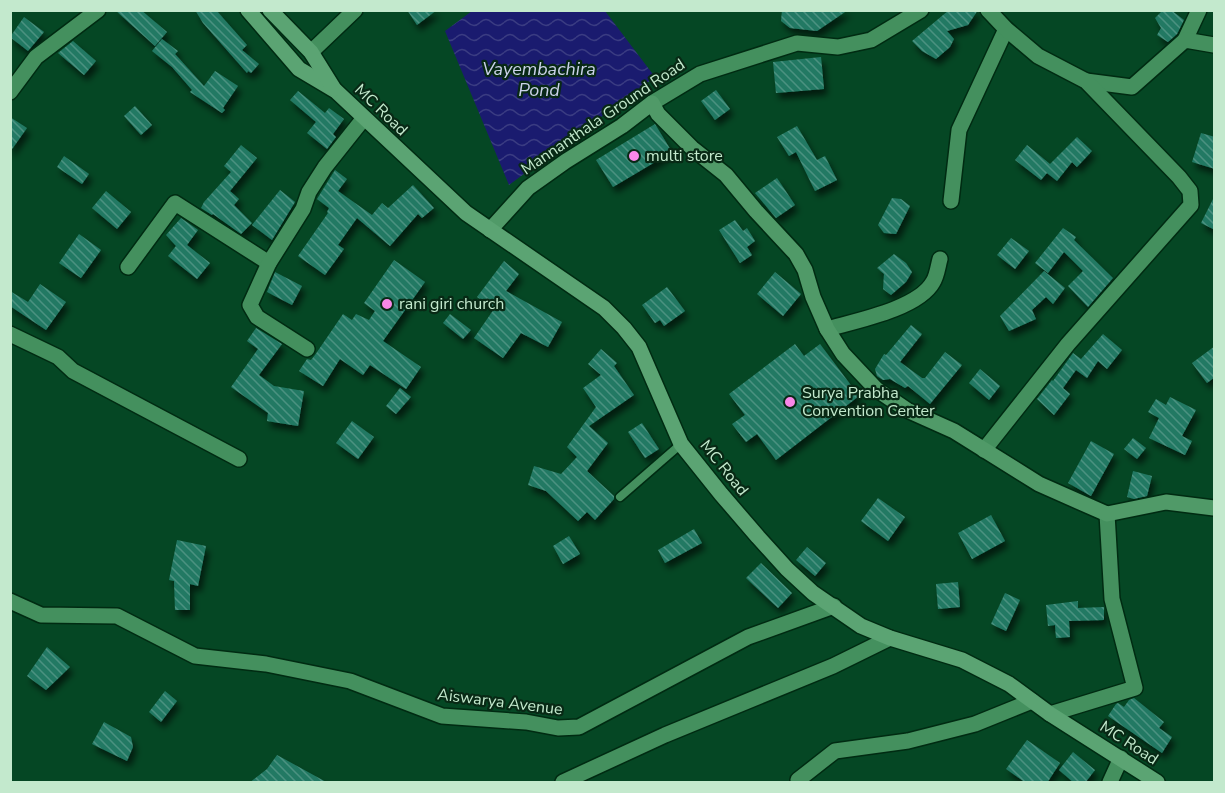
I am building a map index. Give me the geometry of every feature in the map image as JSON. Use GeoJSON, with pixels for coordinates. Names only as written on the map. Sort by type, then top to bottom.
{"type":"FeatureCollection","features":[{"type":"Feature","properties":{"kind":"main road","name":"MC Road"},"geometry":{"type":"LineString","coordinates":[[248,10],[299,69],[336,91],[466,213],[604,308],[624,328],[639,347],[681,444],[721,494],[787,569],[813,593],[861,626],[890,638],[962,660],[1009,684],[1050,714],[1157,783]]}},
{"type":"Feature","properties":{"kind":"main road","name":"MC Road"},"geometry":{"type":"LineString","coordinates":[[270,10],[311,52],[336,91]]}},
{"type":"Feature","properties":{"kind":"street"},"geometry":{"type":"LineString","coordinates":[[10,92],[36,57],[98,10]]}},
{"type":"Feature","properties":{"kind":"street"},"geometry":{"type":"LineString","coordinates":[[311,52],[355,10]]}},
{"type":"Feature","properties":{"kind":"street","name":"Mannanthala Ground Road"},"geometry":{"type":"LineString","coordinates":[[490,230],[528,188],[622,126],[652,103],[700,74],[797,43],[838,47],[871,40],[921,10]]}},
{"type":"Feature","properties":{"kind":"street"},"geometry":{"type":"LineString","coordinates":[[984,450],[1068,344],[1191,205],[1190,191],[1179,177],[1086,81],[1038,56],[988,10]]}},
{"type":"Feature","properties":{"kind":"street"},"geometry":{"type":"LineString","coordinates":[[1086,81],[1132,87],[1185,40],[1199,10]]}},
{"type":"Feature","properties":{"kind":"street"},"geometry":{"type":"LineString","coordinates":[[951,201],[959,130],[1006,29]]}},
{"type":"Feature","properties":{"kind":"street"},"geometry":{"type":"LineString","coordinates":[[1185,40],[1215,45]]}},
{"type":"Feature","properties":{"kind":"street"},"geometry":{"type":"LineString","coordinates":[[652,103],[658,114],[692,148],[726,175],[796,254],[805,270],[813,297],[827,329],[843,354],[876,388],[907,410],[954,431],[1039,484],[1107,514],[1166,502],[1215,508]]}},
{"type":"Feature","properties":{"kind":"street"},"geometry":{"type":"LineString","coordinates":[[307,349],[257,317],[250,305],[269,263],[303,209],[309,192],[325,167],[364,118]]}},
{"type":"Feature","properties":{"kind":"street"},"geometry":{"type":"LineString","coordinates":[[128,267],[175,203],[269,263]]}},
{"type":"Feature","properties":{"kind":"street"},"geometry":{"type":"LineString","coordinates":[[827,329],[897,309],[920,295],[933,282],[940,259]]}},
{"type":"Feature","properties":{"kind":"street"},"geometry":{"type":"LineString","coordinates":[[10,334],[58,357],[73,371],[239,459]]}},
{"type":"Feature","properties":{"kind":"street"},"geometry":{"type":"LineString","coordinates":[[1050,714],[1136,688],[1112,599],[1107,514]]}},
{"type":"Feature","properties":{"kind":"street","name":"Aiswarya Avenue"},"geometry":{"type":"LineString","coordinates":[[10,602],[41,615],[117,616],[195,656],[266,664],[350,681],[441,716],[526,722],[569,729],[579,727],[748,637],[834,606]]}},
{"type":"Feature","properties":{"kind":"street"},"geometry":{"type":"LineString","coordinates":[[563,783],[591,777],[665,735],[832,666],[890,638]]}},
{"type":"Feature","properties":{"kind":"street"},"geometry":{"type":"LineString","coordinates":[[798,780],[835,751],[908,741],[975,724],[1032,700]]}},
{"type":"Feature","properties":{"kind":"street"},"geometry":{"type":"LineString","coordinates":[[1110,783],[1121,759]]}},
{"type":"Feature","properties":{"kind":"lane"},"geometry":{"type":"LineString","coordinates":[[620,497],[681,444]]}},
{"type":"Feature","properties":{"kind":"water","name":"Vayembachira Pond"},"geometry":{"type":"Polygon","coordinates":[[[472,11],[605,11],[655,77],[509,185],[445,31],[472,11]]]}},
{"type":"Feature","properties":{"kind":"building"},"geometry":{"type":"Polygon","coordinates":[[[115,10],[141,10],[167,32],[155,46],[115,10]]]}},
{"type":"Feature","properties":{"kind":"building"},"geometry":{"type":"Polygon","coordinates":[[[195,10],[216,10],[247,45],[242,50],[259,64],[251,73],[248,71],[247,73],[203,23],[195,10]]]}},
{"type":"Feature","properties":{"kind":"building"},"geometry":{"type":"Polygon","coordinates":[[[407,10],[437,10],[417,25],[407,10]]]}},
{"type":"Feature","properties":{"kind":"building"},"geometry":{"type":"Polygon","coordinates":[[[782,10],[848,10],[817,31],[790,28],[781,21],[782,10]]]}},
{"type":"Feature","properties":{"kind":"building"},"geometry":{"type":"Polygon","coordinates":[[[949,10],[978,10],[968,25],[947,31],[954,39],[950,47],[936,59],[922,51],[912,41],[949,10]]]}},
{"type":"Feature","properties":{"kind":"building"},"geometry":{"type":"Polygon","coordinates":[[[1163,10],[1171,10],[1184,20],[1177,34],[1168,42],[1157,35],[1161,28],[1155,18],[1163,10]]]}},
{"type":"Feature","properties":{"kind":"building"},"geometry":{"type":"Polygon","coordinates":[[[24,17],[44,32],[28,51],[10,37],[24,17]]]}},
{"type":"Feature","properties":{"kind":"building"},"geometry":{"type":"Polygon","coordinates":[[[162,39],[178,51],[175,54],[204,86],[215,71],[238,86],[222,113],[190,92],[192,90],[172,67],[152,51],[162,39]]]}},
{"type":"Feature","properties":{"kind":"building"},"geometry":{"type":"Polygon","coordinates":[[[73,41],[96,61],[84,75],[58,53],[73,41]]]}},
{"type":"Feature","properties":{"kind":"building"},"geometry":{"type":"Polygon","coordinates":[[[821,57],[824,89],[776,93],[773,62],[821,57]]]}},
{"type":"Feature","properties":{"kind":"building"},"geometry":{"type":"Polygon","coordinates":[[[716,90],[730,109],[715,120],[701,101],[716,90]]]}},
{"type":"Feature","properties":{"kind":"building"},"geometry":{"type":"Polygon","coordinates":[[[298,91],[325,113],[329,108],[344,119],[333,134],[336,137],[327,149],[307,133],[316,122],[290,100],[298,91]]]}},
{"type":"Feature","properties":{"kind":"building"},"geometry":{"type":"Polygon","coordinates":[[[135,106],[152,125],[141,135],[124,116],[135,106]]]}},
{"type":"Feature","properties":{"kind":"building"},"geometry":{"type":"Polygon","coordinates":[[[10,117],[27,128],[10,152],[10,117]]]}},
{"type":"Feature","properties":{"kind":"building","name":"multi store"},"geometry":{"type":"Polygon","coordinates":[[[655,124],[672,152],[613,187],[596,160],[655,124]]]}},
{"type":"Feature","properties":{"kind":"building"},"geometry":{"type":"Polygon","coordinates":[[[797,126],[817,160],[825,156],[837,180],[815,191],[796,152],[789,156],[777,137],[797,126]]]}},
{"type":"Feature","properties":{"kind":"building"},"geometry":{"type":"Polygon","coordinates":[[[1201,133],[1215,137],[1215,169],[1192,162],[1201,133]]]}},
{"type":"Feature","properties":{"kind":"building"},"geometry":{"type":"Polygon","coordinates":[[[1077,137],[1092,151],[1077,167],[1072,162],[1057,181],[1047,173],[1041,180],[1015,160],[1027,145],[1050,164],[1077,137]]]}},
{"type":"Feature","properties":{"kind":"building"},"geometry":{"type":"Polygon","coordinates":[[[241,145],[257,158],[230,191],[239,199],[234,205],[252,223],[241,234],[201,208],[231,172],[224,166],[241,145]]]}},
{"type":"Feature","properties":{"kind":"building"},"geometry":{"type":"Polygon","coordinates":[[[64,156],[89,174],[82,184],[57,167],[64,156]]]}},
{"type":"Feature","properties":{"kind":"building"},"geometry":{"type":"Polygon","coordinates":[[[335,170],[347,179],[338,191],[372,215],[382,203],[388,208],[413,185],[434,208],[422,218],[418,214],[390,246],[357,218],[338,245],[344,249],[325,275],[298,256],[328,213],[329,208],[317,199],[335,170]]]}},
{"type":"Feature","properties":{"kind":"building"},"geometry":{"type":"Polygon","coordinates":[[[777,178],[795,205],[776,218],[755,193],[777,178]]]}},
{"type":"Feature","properties":{"kind":"building"},"geometry":{"type":"Polygon","coordinates":[[[280,190],[295,202],[272,240],[252,225],[280,190]]]}},
{"type":"Feature","properties":{"kind":"building"},"geometry":{"type":"Polygon","coordinates":[[[106,191],[131,212],[117,229],[92,208],[106,191]]]}},
{"type":"Feature","properties":{"kind":"building"},"geometry":{"type":"Polygon","coordinates":[[[1215,195],[1215,230],[1201,223],[1215,195]]]}},
{"type":"Feature","properties":{"kind":"building"},"geometry":{"type":"Polygon","coordinates":[[[892,198],[901,199],[910,206],[896,234],[884,233],[878,225],[892,198]]]}},
{"type":"Feature","properties":{"kind":"building"},"geometry":{"type":"Polygon","coordinates":[[[181,218],[198,230],[187,245],[210,263],[197,279],[168,256],[176,246],[166,235],[181,218]]]}},
{"type":"Feature","properties":{"kind":"building"},"geometry":{"type":"Polygon","coordinates":[[[735,220],[743,231],[747,228],[755,241],[747,247],[752,255],[740,263],[719,230],[735,220]]]}},
{"type":"Feature","properties":{"kind":"building"},"geometry":{"type":"Polygon","coordinates":[[[1063,228],[1076,237],[1074,240],[1113,278],[1088,307],[1068,286],[1083,271],[1064,252],[1048,273],[1035,263],[1063,228]]]}},
{"type":"Feature","properties":{"kind":"building"},"geometry":{"type":"Polygon","coordinates":[[[79,234],[101,250],[81,278],[59,263],[79,234]]]}},
{"type":"Feature","properties":{"kind":"building"},"geometry":{"type":"Polygon","coordinates":[[[1011,238],[1029,251],[1015,269],[997,255],[1011,238]]]}},
{"type":"Feature","properties":{"kind":"building"},"geometry":{"type":"Polygon","coordinates":[[[894,254],[906,263],[912,272],[906,282],[891,295],[883,289],[884,274],[877,268],[894,254]]]}},
{"type":"Feature","properties":{"kind":"building"},"geometry":{"type":"Polygon","coordinates":[[[394,260],[425,282],[383,341],[421,367],[406,389],[370,365],[363,375],[340,359],[323,386],[299,371],[307,359],[311,360],[315,355],[343,314],[352,320],[356,314],[369,320],[375,311],[364,303],[394,260]]]}},
{"type":"Feature","properties":{"kind":"building"},"geometry":{"type":"Polygon","coordinates":[[[504,261],[519,274],[506,291],[562,322],[548,347],[521,333],[503,358],[474,338],[494,309],[477,297],[504,261]]]}},
{"type":"Feature","properties":{"kind":"building"},"geometry":{"type":"Polygon","coordinates":[[[1044,271],[1065,288],[1053,304],[1046,297],[1032,310],[1036,319],[1009,331],[1000,316],[1044,271]]]}},
{"type":"Feature","properties":{"kind":"building"},"geometry":{"type":"Polygon","coordinates":[[[275,272],[302,286],[292,305],[267,292],[275,272]]]}},
{"type":"Feature","properties":{"kind":"building"},"geometry":{"type":"Polygon","coordinates":[[[775,272],[801,294],[783,316],[757,294],[775,272]]]}},
{"type":"Feature","properties":{"kind":"building"},"geometry":{"type":"Polygon","coordinates":[[[40,284],[66,302],[46,330],[10,306],[10,291],[28,302],[40,284]]]}},
{"type":"Feature","properties":{"kind":"building"},"geometry":{"type":"Polygon","coordinates":[[[667,287],[685,311],[664,326],[660,320],[655,323],[642,305],[667,287]]]}},
{"type":"Feature","properties":{"kind":"building"},"geometry":{"type":"Polygon","coordinates":[[[450,314],[471,330],[463,339],[443,323],[450,314]]]}},
{"type":"Feature","properties":{"kind":"building"},"geometry":{"type":"Polygon","coordinates":[[[911,325],[922,334],[900,362],[922,378],[925,378],[945,352],[962,365],[930,404],[908,386],[905,388],[890,379],[883,380],[877,376],[875,369],[884,354],[886,355],[911,325]]]}},
{"type":"Feature","properties":{"kind":"building"},"geometry":{"type":"Polygon","coordinates":[[[256,328],[282,344],[259,375],[274,386],[304,391],[298,426],[267,421],[268,413],[231,387],[258,349],[247,341],[256,328]]]}},
{"type":"Feature","properties":{"kind":"building"},"geometry":{"type":"Polygon","coordinates":[[[1103,334],[1122,350],[1107,369],[1098,361],[1087,378],[1076,370],[1063,388],[1070,394],[1054,415],[1037,399],[1073,353],[1081,359],[1103,334]]]}},
{"type":"Feature","properties":{"kind":"building"},"geometry":{"type":"Polygon","coordinates":[[[795,344],[804,356],[820,344],[859,396],[776,460],[757,434],[746,442],[732,424],[745,415],[729,394],[795,344]]]}},
{"type":"Feature","properties":{"kind":"building"},"geometry":{"type":"Polygon","coordinates":[[[1215,346],[1215,377],[1207,383],[1192,363],[1215,346]]]}},
{"type":"Feature","properties":{"kind":"building"},"geometry":{"type":"Polygon","coordinates":[[[601,349],[617,363],[614,366],[634,395],[589,426],[608,443],[587,471],[614,496],[614,499],[595,520],[587,512],[578,521],[546,491],[528,485],[534,466],[561,474],[577,457],[567,447],[596,407],[583,388],[601,375],[588,364],[601,349]]]}},
{"type":"Feature","properties":{"kind":"building"},"geometry":{"type":"Polygon","coordinates":[[[980,369],[1000,386],[989,400],[969,383],[980,369]]]}},
{"type":"Feature","properties":{"kind":"building"},"geometry":{"type":"Polygon","coordinates":[[[400,388],[411,397],[396,414],[386,406],[400,388]]]}},
{"type":"Feature","properties":{"kind":"building"},"geometry":{"type":"Polygon","coordinates":[[[1170,397],[1196,410],[1182,436],[1192,441],[1185,455],[1149,438],[1159,418],[1148,412],[1156,399],[1166,405],[1170,397]]]}},
{"type":"Feature","properties":{"kind":"building"},"geometry":{"type":"Polygon","coordinates":[[[352,421],[374,437],[358,459],[336,443],[352,421]]]}},
{"type":"Feature","properties":{"kind":"building"},"geometry":{"type":"Polygon","coordinates":[[[642,423],[659,449],[645,458],[628,432],[642,423]]]}},
{"type":"Feature","properties":{"kind":"building"},"geometry":{"type":"Polygon","coordinates":[[[1133,438],[1146,448],[1137,459],[1124,449],[1133,438]]]}},
{"type":"Feature","properties":{"kind":"building"},"geometry":{"type":"Polygon","coordinates":[[[1091,441],[1114,454],[1091,496],[1068,483],[1091,441]]]}},
{"type":"Feature","properties":{"kind":"building"},"geometry":{"type":"Polygon","coordinates":[[[1133,471],[1152,476],[1147,496],[1134,499],[1127,497],[1133,471]]]}},
{"type":"Feature","properties":{"kind":"building"},"geometry":{"type":"Polygon","coordinates":[[[878,498],[905,517],[888,541],[861,521],[878,498]]]}},
{"type":"Feature","properties":{"kind":"building"},"geometry":{"type":"Polygon","coordinates":[[[991,515],[1005,541],[972,559],[958,533],[991,515]]]}},
{"type":"Feature","properties":{"kind":"building"},"geometry":{"type":"Polygon","coordinates":[[[694,529],[702,543],[665,563],[658,550],[694,529]]]}},
{"type":"Feature","properties":{"kind":"building"},"geometry":{"type":"Polygon","coordinates":[[[569,536],[580,554],[563,564],[553,546],[569,536]]]}},
{"type":"Feature","properties":{"kind":"building"},"geometry":{"type":"Polygon","coordinates":[[[177,540],[206,546],[198,586],[190,584],[190,610],[175,610],[174,581],[169,580],[177,540]]]}},
{"type":"Feature","properties":{"kind":"building"},"geometry":{"type":"Polygon","coordinates":[[[807,547],[826,563],[815,576],[796,560],[807,547]]]}},
{"type":"Feature","properties":{"kind":"building"},"geometry":{"type":"Polygon","coordinates":[[[761,563],[792,593],[778,608],[746,578],[761,563]]]}},
{"type":"Feature","properties":{"kind":"building"},"geometry":{"type":"Polygon","coordinates":[[[958,582],[960,607],[938,609],[936,584],[958,582]]]}},
{"type":"Feature","properties":{"kind":"building"},"geometry":{"type":"Polygon","coordinates":[[[1005,593],[1020,600],[1006,631],[991,624],[1005,593]]]}},
{"type":"Feature","properties":{"kind":"building"},"geometry":{"type":"Polygon","coordinates":[[[1078,601],[1078,608],[1104,607],[1104,620],[1069,621],[1070,637],[1056,638],[1055,625],[1048,626],[1046,605],[1078,601]]]}},
{"type":"Feature","properties":{"kind":"building"},"geometry":{"type":"Polygon","coordinates":[[[47,647],[70,667],[46,690],[27,676],[47,647]]]}},
{"type":"Feature","properties":{"kind":"building"},"geometry":{"type":"Polygon","coordinates":[[[165,691],[177,701],[161,722],[149,712],[165,691]]]}},
{"type":"Feature","properties":{"kind":"building"},"geometry":{"type":"Polygon","coordinates":[[[1134,698],[1164,722],[1159,728],[1172,737],[1162,753],[1108,716],[1116,704],[1124,707],[1129,700],[1134,698]]]}},
{"type":"Feature","properties":{"kind":"building"},"geometry":{"type":"Polygon","coordinates":[[[104,722],[131,737],[133,747],[127,761],[92,744],[104,722]]]}},
{"type":"Feature","properties":{"kind":"building"},"geometry":{"type":"Polygon","coordinates":[[[1027,740],[1060,763],[1047,783],[1026,783],[1006,769],[1027,740]]]}},
{"type":"Feature","properties":{"kind":"building"},"geometry":{"type":"Polygon","coordinates":[[[1073,752],[1095,770],[1085,783],[1074,783],[1059,770],[1073,752]]]}},
{"type":"Feature","properties":{"kind":"building"},"geometry":{"type":"Polygon","coordinates":[[[277,755],[328,783],[249,783],[267,769],[277,755]]]}},
{"type":"Feature","properties":{"kind":"place","name":"multi store"},"geometry":{"type":"Point","coordinates":[634,156]}},
{"type":"Feature","properties":{"kind":"place","name":"rani giri church"},"geometry":{"type":"Point","coordinates":[387,304]}},
{"type":"Feature","properties":{"kind":"place","name":"Surya Prabha Convention Center"},"geometry":{"type":"Point","coordinates":[790,402]}}]}
